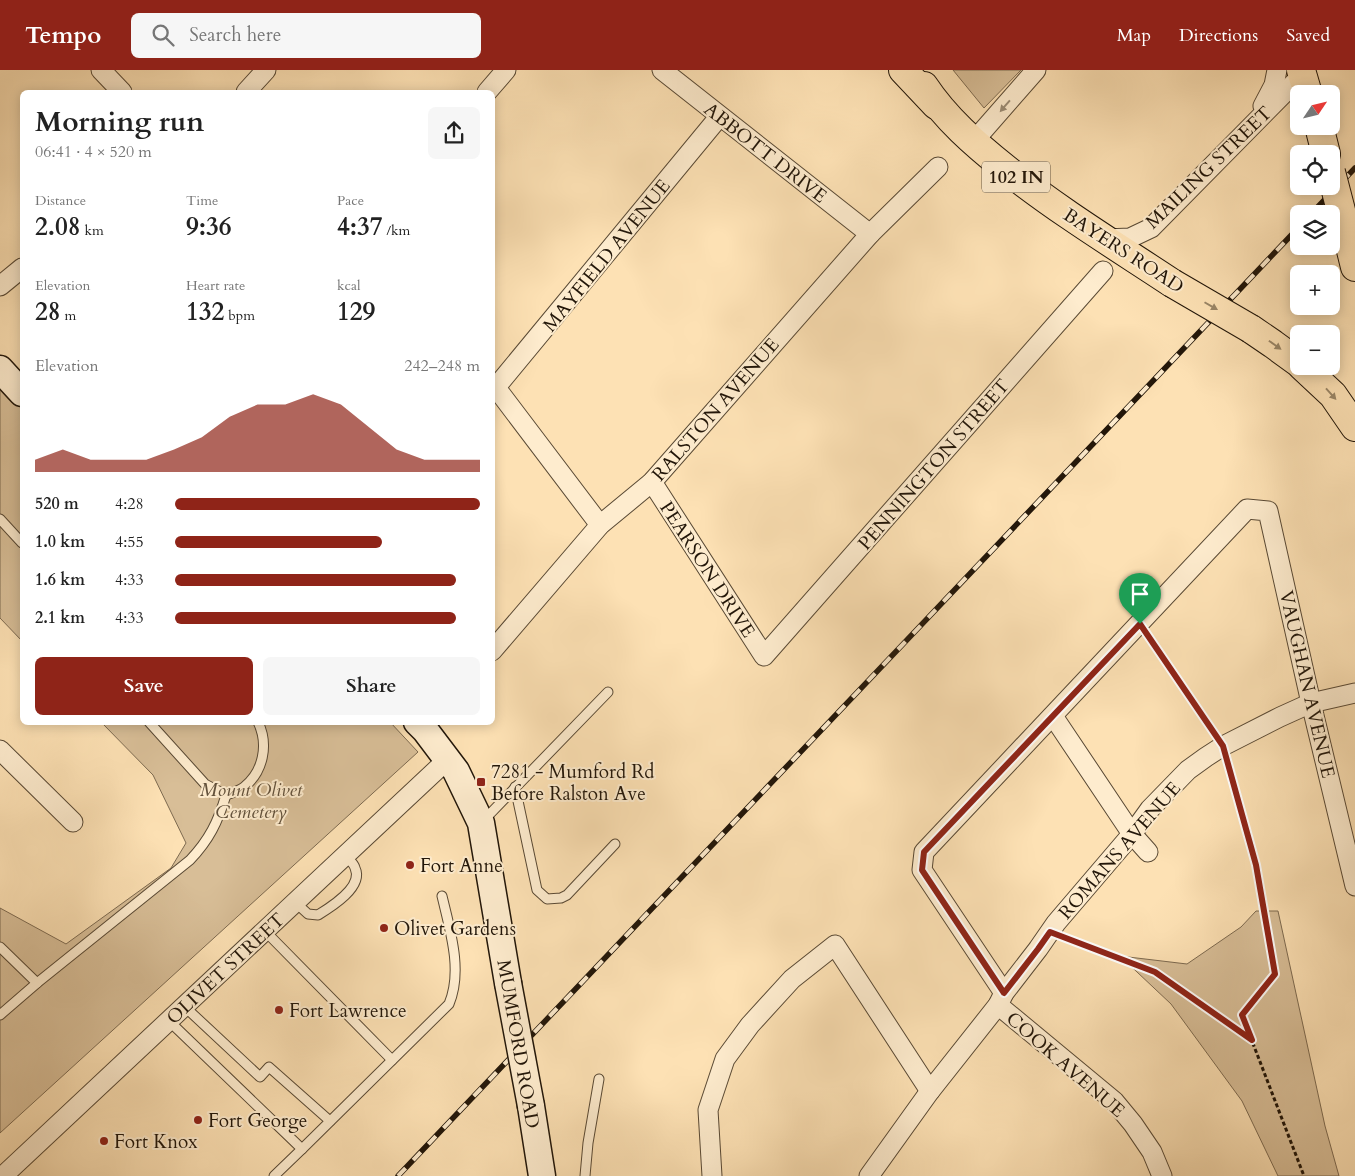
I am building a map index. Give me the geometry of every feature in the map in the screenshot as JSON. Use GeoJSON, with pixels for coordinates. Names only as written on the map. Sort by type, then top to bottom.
{"type":"FeatureCollection","features":[{"type":"Feature","properties":{"kind":"main road"},"geometry":{"type":"LineString","coordinates":[[903,70],[936,105]]}},
{"type":"Feature","properties":{"kind":"main road"},"geometry":{"type":"LineString","coordinates":[[914,70],[936,105]]}},
{"type":"Feature","properties":{"kind":"main road","name":"BAYERS ROAD"},"geometry":{"type":"LineString","coordinates":[[936,105],[973,142],[1034,191],[1172,283],[1250,329],[1290,356]]}},
{"type":"Feature","properties":{"kind":"main road"},"geometry":{"type":"LineString","coordinates":[[1337,195],[1355,267]]}},
{"type":"Feature","properties":{"kind":"main road"},"geometry":{"type":"LineString","coordinates":[[1311,375],[1332,395],[1355,427]]}},
{"type":"Feature","properties":{"kind":"street"},"geometry":{"type":"LineString","coordinates":[[101,70],[120,90]]}},
{"type":"Feature","properties":{"kind":"street"},"geometry":{"type":"LineString","coordinates":[[248,90],[266,70]]}},
{"type":"Feature","properties":{"kind":"street"},"geometry":{"type":"LineString","coordinates":[[489,90],[506,70]]}},
{"type":"Feature","properties":{"kind":"street","name":"ABBOTT DRIVE"},"geometry":{"type":"LineString","coordinates":[[662,70],[719,117],[870,234]]}},
{"type":"Feature","properties":{"kind":"street"},"geometry":{"type":"LineString","coordinates":[[973,142],[1036,70]]}},
{"type":"Feature","properties":{"kind":"street"},"geometry":{"type":"LineString","coordinates":[[1247,130],[1269,98],[1274,85],[1297,76]]}},
{"type":"Feature","properties":{"kind":"street","name":"MAILING STREET"},"geometry":{"type":"LineString","coordinates":[[1105,239],[1130,238],[1151,228],[1297,76]]}},
{"type":"Feature","properties":{"kind":"street","name":"MAYFIELD AVENUE"},"geometry":{"type":"LineString","coordinates":[[495,390],[719,117]]}},
{"type":"Feature","properties":{"kind":"street","name":"RALSTON AVENUE"},"geometry":{"type":"LineString","coordinates":[[495,647],[600,525],[652,482],[870,234],[938,167]]}},
{"type":"Feature","properties":{"kind":"street"},"geometry":{"type":"LineString","coordinates":[[0,286],[20,270]]}},
{"type":"Feature","properties":{"kind":"street","name":"PENNINGTON STREET"},"geometry":{"type":"LineString","coordinates":[[764,656],[1103,271]]}},
{"type":"Feature","properties":{"kind":"street"},"geometry":{"type":"LineString","coordinates":[[0,369],[20,391]]}},
{"type":"Feature","properties":{"kind":"street"},"geometry":{"type":"LineString","coordinates":[[495,390],[600,525]]}},
{"type":"Feature","properties":{"kind":"street","name":"PEARSON DRIVE"},"geometry":{"type":"LineString","coordinates":[[652,482],[764,656]]}},
{"type":"Feature","properties":{"kind":"street","name":"VAUGHAN AVENUE"},"geometry":{"type":"LineString","coordinates":[[1140,624],[1247,509],[1268,512],[1355,886]]}},
{"type":"Feature","properties":{"kind":"street"},"geometry":{"type":"LineString","coordinates":[[1140,624],[1053,716],[1132,834],[1148,852]]}},
{"type":"Feature","properties":{"kind":"street","name":"ROMANS AVENUE"},"geometry":{"type":"LineString","coordinates":[[869,1176],[930,1091],[1050,932],[1132,834],[1150,809],[1188,770],[1223,746],[1311,703],[1355,693]]}},
{"type":"Feature","properties":{"kind":"street","name":"COOK AVENUE"},"geometry":{"type":"LineString","coordinates":[[1053,716],[924,852],[922,870],[1001,999],[1114,1101],[1152,1152],[1162,1176]]}},
{"type":"Feature","properties":{"kind":"street","name":"MUMFORD ROAD"},"geometry":{"type":"LineString","coordinates":[[424,725],[456,771],[481,823],[542,1176]]}},
{"type":"Feature","properties":{"kind":"street"},"geometry":{"type":"LineString","coordinates":[[0,750],[73,822]]}},
{"type":"Feature","properties":{"kind":"street","name":"OLIVET STREET"},"geometry":{"type":"LineString","coordinates":[[4,1176],[447,760]]}},
{"type":"Feature","properties":{"kind":"street"},"geometry":{"type":"LineString","coordinates":[[712,1176],[708,1110],[725,1059],[750,1024],[792,980],[835,946],[930,1091]]}},
{"type":"Feature","properties":{"kind":"lane"},"geometry":{"type":"LineString","coordinates":[[0,519],[20,541]]}},
{"type":"Feature","properties":{"kind":"lane"},"geometry":{"type":"LineString","coordinates":[[481,823],[608,692]]}},
{"type":"Feature","properties":{"kind":"lane"},"geometry":{"type":"LineString","coordinates":[[152,725],[205,784],[226,796]]}},
{"type":"Feature","properties":{"kind":"lane"},"geometry":{"type":"LineString","coordinates":[[0,1015],[190,860],[205,844],[220,815],[226,796],[243,788],[261,768],[263,739],[259,725]]}},
{"type":"Feature","properties":{"kind":"lane"},"geometry":{"type":"LineString","coordinates":[[515,787],[537,890],[547,900],[567,896],[615,844]]}},
{"type":"Feature","properties":{"kind":"lane"},"geometry":{"type":"LineString","coordinates":[[295,902],[308,914],[318,915],[336,903],[351,889],[356,876],[356,867],[345,856]]}},
{"type":"Feature","properties":{"kind":"lane"},"geometry":{"type":"LineString","coordinates":[[274,1176],[449,1004],[454,992],[454,951],[442,896]]}},
{"type":"Feature","properties":{"kind":"lane"},"geometry":{"type":"LineString","coordinates":[[265,931],[392,1060]]}},
{"type":"Feature","properties":{"kind":"lane"},"geometry":{"type":"LineString","coordinates":[[0,947],[37,983]]}},
{"type":"Feature","properties":{"kind":"lane"},"geometry":{"type":"LineString","coordinates":[[184,1006],[260,1077],[269,1067],[330,1121]]}},
{"type":"Feature","properties":{"kind":"lane"},"geometry":{"type":"LineString","coordinates":[[169,1021],[302,1149]]}},
{"type":"Feature","properties":{"kind":"lane"},"geometry":{"type":"LineString","coordinates":[[585,1176],[588,1143],[599,1079]]}},
{"type":"Feature","properties":{"kind":"path"},"geometry":{"type":"LineString","coordinates":[[1140,624],[1223,746],[1256,865],[1275,974],[1242,1015],[1304,1176]]}},
{"type":"Feature","properties":{"kind":"path"},"geometry":{"type":"LineString","coordinates":[[1050,932],[1155,972],[1252,1040]]}},
{"type":"Feature","properties":{"kind":"green space"},"geometry":{"type":"Polygon","coordinates":[[[953,70],[1021,70],[984,108],[953,70]]]}},
{"type":"Feature","properties":{"kind":"green space"},"geometry":{"type":"Polygon","coordinates":[[[0,386],[20,407],[20,639],[0,618],[0,386]]]}},
{"type":"Feature","properties":{"kind":"green space","name":"Mount Olivet Cemetery"},"geometry":{"type":"Polygon","coordinates":[[[104,725],[393,725],[418,752],[0,1133],[0,908],[66,944],[171,868],[186,843],[153,775],[104,725]]]}},
{"type":"Feature","properties":{"kind":"green space"},"geometry":{"type":"Polygon","coordinates":[[[1256,911],[1278,911],[1325,1126],[1339,1176],[1278,1176],[1242,1101],[1171,1004],[1120,956],[1187,964],[1241,927],[1256,911]]]}},
{"type":"Feature","properties":{"kind":"railway"},"geometry":{"type":"LineString","coordinates":[[1320,205],[1355,168]]}},
{"type":"Feature","properties":{"kind":"railway"},"geometry":{"type":"LineString","coordinates":[[398,1176],[1290,236]]}},
{"type":"Feature","properties":{"kind":"place","name":"7281 - Mumford Rd Before Ralston Ave"},"geometry":{"type":"Point","coordinates":[481,782]}},
{"type":"Feature","properties":{"kind":"place","name":"Fort Anne"},"geometry":{"type":"Point","coordinates":[410,865]}},
{"type":"Feature","properties":{"kind":"place","name":"Olivet Gardens"},"geometry":{"type":"Point","coordinates":[384,928]}},
{"type":"Feature","properties":{"kind":"place","name":"Fort Lawrence"},"geometry":{"type":"Point","coordinates":[279,1010]}},
{"type":"Feature","properties":{"kind":"place","name":"Fort George"},"geometry":{"type":"Point","coordinates":[198,1120]}},
{"type":"Feature","properties":{"kind":"place","name":"Fort Knox"},"geometry":{"type":"Point","coordinates":[104,1141]}},
{"type":"Feature","properties":{"kind":"route"},"geometry":{"type":"LineString","coordinates":[[1140,624],[1223,746],[1256,865],[1275,974],[1242,1015],[1252,1040],[1155,972],[1050,932],[1004,993],[922,870],[924,852],[1140,624]]}}]}
